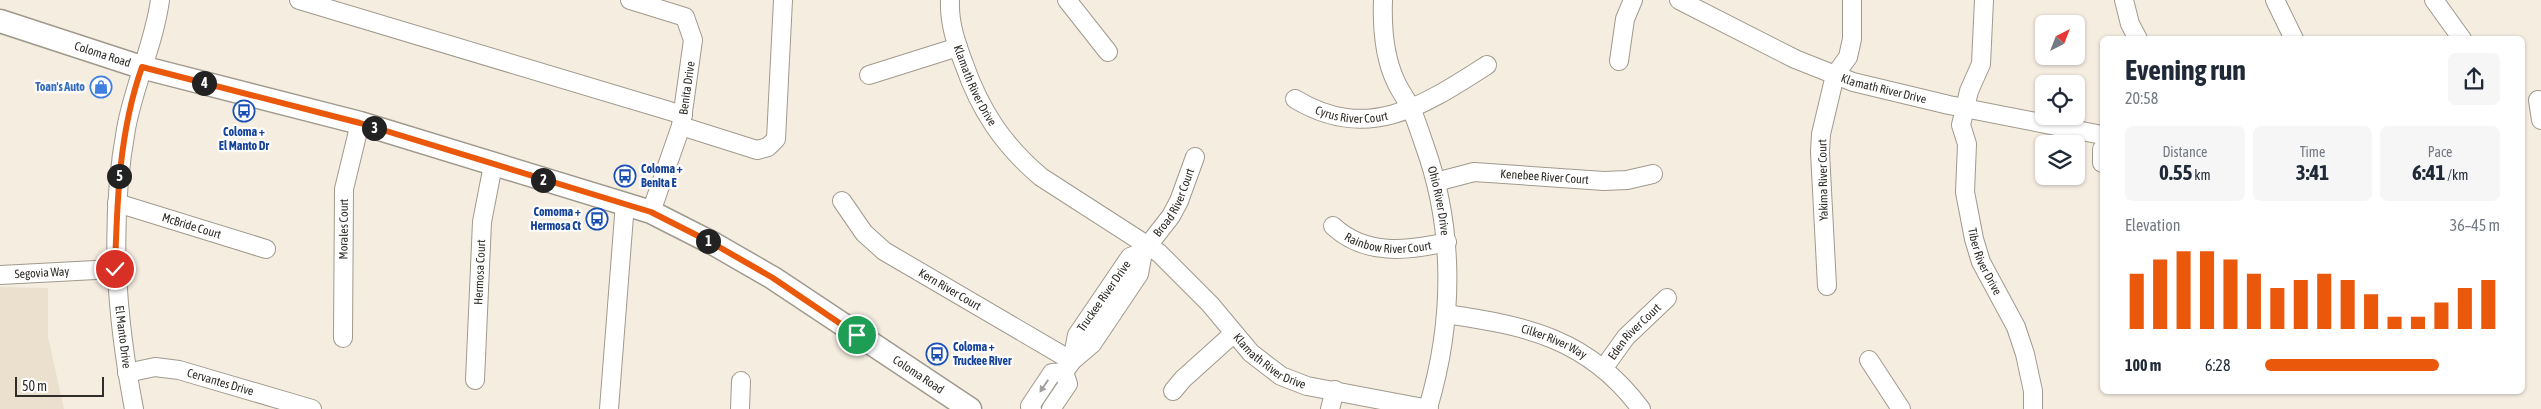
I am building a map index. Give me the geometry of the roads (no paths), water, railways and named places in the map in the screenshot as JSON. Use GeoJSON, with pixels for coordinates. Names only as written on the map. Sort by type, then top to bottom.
{"type":"FeatureCollection","features":[{"type":"Feature","properties":{"kind":"main road","name":"Coloma Road"},"geometry":{"type":"LineString","coordinates":[[0,21],[142,67],[360,123],[492,165],[626,203],[651,212],[706,240],[773,278],[970,409]]}},
{"type":"Feature","properties":{"kind":"street","name":"El Manto Drive"},"geometry":{"type":"LineString","coordinates":[[134,409],[127,373],[115,269],[117,203],[126,129],[142,67],[152,38],[160,0]]}},
{"type":"Feature","properties":{"kind":"street"},"geometry":{"type":"LineString","coordinates":[[300,0],[682,120],[757,150],[768,147],[776,139],[783,0]]}},
{"type":"Feature","properties":{"kind":"street","name":"Benita Drive"},"geometry":{"type":"LineString","coordinates":[[630,0],[685,17],[693,40],[682,120],[651,212]]}},
{"type":"Feature","properties":{"kind":"street","name":"Klamath River Drive"},"geometry":{"type":"LineString","coordinates":[[950,0],[952,29],[982,110],[994,129],[1018,157],[1041,177],[1145,248],[1193,286],[1251,354],[1281,376],[1307,386],[1429,409]]}},
{"type":"Feature","properties":{"kind":"street"},"geometry":{"type":"LineString","coordinates":[[1068,0],[1108,52]]}},
{"type":"Feature","properties":{"kind":"street","name":"Ohio River Drive"},"geometry":{"type":"LineString","coordinates":[[1383,0],[1382,25],[1389,63],[1395,81],[1410,108],[1436,182],[1447,242],[1448,291],[1446,314],[1429,409]]}},
{"type":"Feature","properties":{"kind":"street"},"geometry":{"type":"LineString","coordinates":[[1619,61],[1625,20],[1633,0]]}},
{"type":"Feature","properties":{"kind":"street","name":"Klamath River Drive"},"geometry":{"type":"LineString","coordinates":[[1679,0],[1788,55],[1835,76],[1878,89],[2100,135]]}},
{"type":"Feature","properties":{"kind":"street","name":"Yakima River Court"},"geometry":{"type":"LineString","coordinates":[[1827,286],[1820,152],[1821,134],[1835,76],[1848,57],[1854,21],[1852,0]]}},
{"type":"Feature","properties":{"kind":"street","name":"Tiber River Drive"},"geometry":{"type":"LineString","coordinates":[[1984,0],[1981,64],[1969,91],[1961,124],[1967,144],[1965,192],[1970,223],[1982,262],[2016,327],[2025,354],[2033,390],[2033,409]]}},
{"type":"Feature","properties":{"kind":"street"},"geometry":{"type":"LineString","coordinates":[[2124,0],[2130,24],[2136,36]]}},
{"type":"Feature","properties":{"kind":"street"},"geometry":{"type":"LineString","coordinates":[[2275,0],[2293,36]]}},
{"type":"Feature","properties":{"kind":"street"},"geometry":{"type":"LineString","coordinates":[[2434,0],[2460,36]]}},
{"type":"Feature","properties":{"kind":"street"},"geometry":{"type":"LineString","coordinates":[[869,75],[958,47]]}},
{"type":"Feature","properties":{"kind":"street","name":"Cyrus River Court"},"geometry":{"type":"LineString","coordinates":[[1294,99],[1320,113],[1348,119],[1377,119],[1410,108],[1459,83],[1487,65]]}},
{"type":"Feature","properties":{"kind":"street"},"geometry":{"type":"LineString","coordinates":[[2534,101],[2541,120]]}},
{"type":"Feature","properties":{"kind":"street","name":"Morales Court"},"geometry":{"type":"LineString","coordinates":[[343,338],[344,189],[360,123]]}},
{"type":"Feature","properties":{"kind":"street","name":"Broad River Court"},"geometry":{"type":"LineString","coordinates":[[1145,248],[1171,216],[1179,201],[1195,156]]}},
{"type":"Feature","properties":{"kind":"street","name":"Hermosa Court"},"geometry":{"type":"LineString","coordinates":[[475,380],[482,222],[492,165]]}},
{"type":"Feature","properties":{"kind":"street","name":"Kenebee River Court"},"geometry":{"type":"LineString","coordinates":[[1436,182],[1474,172],[1604,181],[1627,180],[1653,174]]}},
{"type":"Feature","properties":{"kind":"street","name":"Kern River Court"},"geometry":{"type":"LineString","coordinates":[[842,201],[864,233],[884,250],[1068,367]]}},
{"type":"Feature","properties":{"kind":"street","name":"McBride Court"},"geometry":{"type":"LineString","coordinates":[[117,203],[266,248]]}},
{"type":"Feature","properties":{"kind":"street"},"geometry":{"type":"LineString","coordinates":[[609,409],[626,203]]}},
{"type":"Feature","properties":{"kind":"street","name":"Rainbow River Court"},"geometry":{"type":"LineString","coordinates":[[1333,226],[1347,238],[1373,248],[1410,248],[1447,242]]}},
{"type":"Feature","properties":{"kind":"street","name":"Truckee River Drive"},"geometry":{"type":"LineString","coordinates":[[1051,409],[1068,384],[1068,367],[1077,334],[1130,257],[1145,248]]}},
{"type":"Feature","properties":{"kind":"street","name":"Segovia Way"},"geometry":{"type":"LineString","coordinates":[[0,275],[115,269]]}},
{"type":"Feature","properties":{"kind":"street","name":"Eden River Court"},"geometry":{"type":"LineString","coordinates":[[1603,369],[1626,338],[1667,298]]}},
{"type":"Feature","properties":{"kind":"street","name":"Cilker River Way"},"geometry":{"type":"LineString","coordinates":[[1446,314],[1527,328],[1571,347],[1618,382],[1641,409]]}},
{"type":"Feature","properties":{"kind":"street"},"geometry":{"type":"LineString","coordinates":[[1174,391],[1183,379],[1233,334]]}},
{"type":"Feature","properties":{"kind":"street"},"geometry":{"type":"LineString","coordinates":[[1869,360],[1900,409]]}},
{"type":"Feature","properties":{"kind":"street","name":"Cervantes Drive"},"geometry":{"type":"LineString","coordinates":[[127,373],[155,367],[179,370],[312,409]]}},
{"type":"Feature","properties":{"kind":"street"},"geometry":{"type":"LineString","coordinates":[[1032,409],[1030,406],[1052,373],[1068,367]]}},
{"type":"Feature","properties":{"kind":"street"},"geometry":{"type":"LineString","coordinates":[[740,381],[740,409]]}},
{"type":"Feature","properties":{"kind":"street"},"geometry":{"type":"LineString","coordinates":[[1330,409],[1335,390]]}},
{"type":"Feature","properties":{"kind":"place","name":"Toan's Auto"},"geometry":{"type":"Point","coordinates":[101,87]}},
{"type":"Feature","properties":{"kind":"place","name":"Coloma + El Manto Dr"},"geometry":{"type":"Point","coordinates":[244,111]}},
{"type":"Feature","properties":{"kind":"place","name":"Coloma + Benita E"},"geometry":{"type":"Point","coordinates":[625,176]}},
{"type":"Feature","properties":{"kind":"place","name":"Comoma + Hermosa Ct"},"geometry":{"type":"Point","coordinates":[597,219]}},
{"type":"Feature","properties":{"kind":"place","name":"Coloma + Truckee River"},"geometry":{"type":"Point","coordinates":[937,354]}}]}
